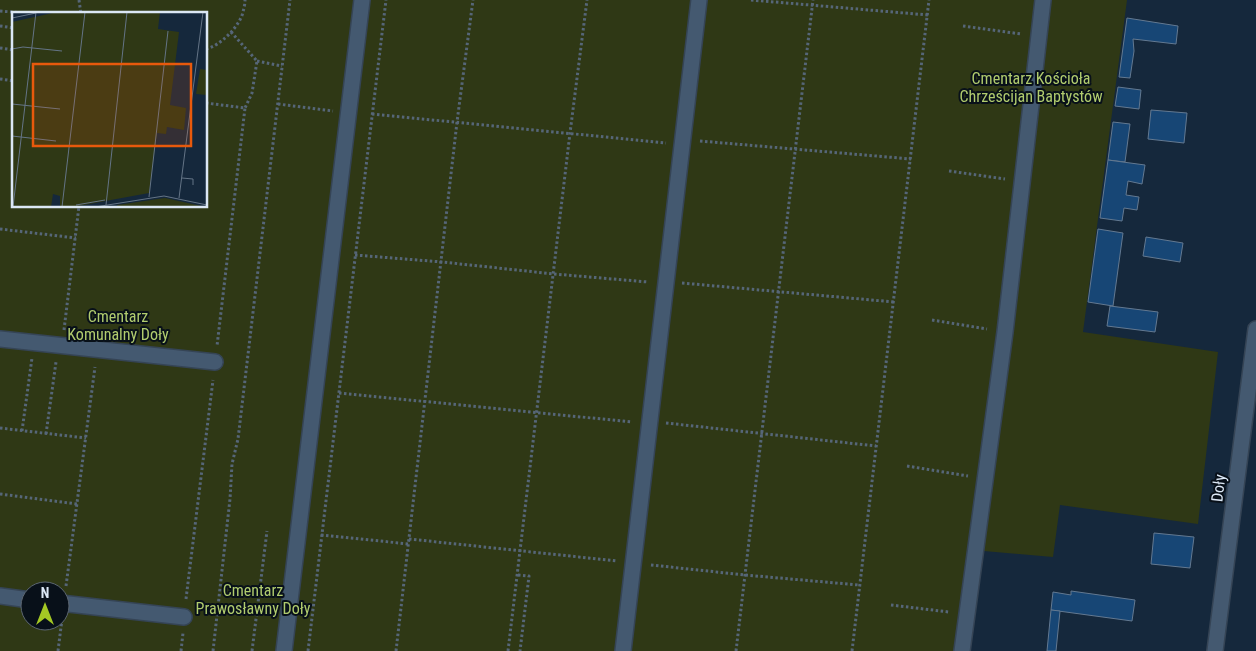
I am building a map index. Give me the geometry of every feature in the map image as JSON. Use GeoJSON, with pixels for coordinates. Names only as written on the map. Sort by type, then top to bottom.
{"type":"FeatureCollection","features":[{"type":"Feature","properties":{"kind":"street"},"geometry":{"type":"LineString","coordinates":[[284,651],[362,0]]}},
{"type":"Feature","properties":{"kind":"street"},"geometry":{"type":"LineString","coordinates":[[623,651],[699,0]]}},
{"type":"Feature","properties":{"kind":"street"},"geometry":{"type":"LineString","coordinates":[[962,651],[1005,332],[1043,0]]}},
{"type":"Feature","properties":{"kind":"street","name":"Doły"},"geometry":{"type":"LineString","coordinates":[[1215,651],[1256,329]]}},
{"type":"Feature","properties":{"kind":"street"},"geometry":{"type":"LineString","coordinates":[[0,339],[215,362]]}},
{"type":"Feature","properties":{"kind":"street"},"geometry":{"type":"LineString","coordinates":[[0,596],[20,599]]}},
{"type":"Feature","properties":{"kind":"street"},"geometry":{"type":"LineString","coordinates":[[70,605],[184,617]]}},
{"type":"Feature","properties":{"kind":"path"},"geometry":{"type":"LineString","coordinates":[[208,49],[231,32],[243,14],[245,0]]}},
{"type":"Feature","properties":{"kind":"path"},"geometry":{"type":"LineString","coordinates":[[213,651],[230,499],[232,464],[238,439],[290,0]]}},
{"type":"Feature","properties":{"kind":"path"},"geometry":{"type":"LineString","coordinates":[[308,651],[386,0]]}},
{"type":"Feature","properties":{"kind":"path"},"geometry":{"type":"LineString","coordinates":[[396,651],[457,122],[473,0]]}},
{"type":"Feature","properties":{"kind":"path"},"geometry":{"type":"LineString","coordinates":[[508,651],[587,0]]}},
{"type":"Feature","properties":{"kind":"path"},"geometry":{"type":"LineString","coordinates":[[750,0],[928,15]]}},
{"type":"Feature","properties":{"kind":"path"},"geometry":{"type":"LineString","coordinates":[[736,651],[780,292],[813,0]]}},
{"type":"Feature","properties":{"kind":"path"},"geometry":{"type":"LineString","coordinates":[[852,651],[929,0]]}},
{"type":"Feature","properties":{"kind":"path"},"geometry":{"type":"LineString","coordinates":[[0,11],[17,12]]}},
{"type":"Feature","properties":{"kind":"path"},"geometry":{"type":"LineString","coordinates":[[963,26],[1039,37]]}},
{"type":"Feature","properties":{"kind":"path"},"geometry":{"type":"LineString","coordinates":[[231,32],[257,61],[282,66]]}},
{"type":"Feature","properties":{"kind":"path"},"geometry":{"type":"LineString","coordinates":[[245,108],[252,93],[257,61]]}},
{"type":"Feature","properties":{"kind":"path"},"geometry":{"type":"LineString","coordinates":[[278,104],[348,113]]}},
{"type":"Feature","properties":{"kind":"path"},"geometry":{"type":"LineString","coordinates":[[372,114],[668,144],[694,141],[911,159]]}},
{"type":"Feature","properties":{"kind":"path"},"geometry":{"type":"LineString","coordinates":[[949,171],[1023,182]]}},
{"type":"Feature","properties":{"kind":"path"},"geometry":{"type":"LineString","coordinates":[[46,434],[76,238],[79,208]]}},
{"type":"Feature","properties":{"kind":"path"},"geometry":{"type":"LineString","coordinates":[[0,230],[76,238]]}},
{"type":"Feature","properties":{"kind":"path"},"geometry":{"type":"LineString","coordinates":[[355,255],[666,284],[678,283],[894,302]]}},
{"type":"Feature","properties":{"kind":"path"},"geometry":{"type":"LineString","coordinates":[[932,320],[1005,332]]}},
{"type":"Feature","properties":{"kind":"path"},"geometry":{"type":"LineString","coordinates":[[22,431],[34,343]]}},
{"type":"Feature","properties":{"kind":"path"},"geometry":{"type":"LineString","coordinates":[[65,581],[98,350]]}},
{"type":"Feature","properties":{"kind":"path"},"geometry":{"type":"LineString","coordinates":[[339,393],[638,423],[659,422],[876,446]]}},
{"type":"Feature","properties":{"kind":"path"},"geometry":{"type":"LineString","coordinates":[[0,428],[86,438]]}},
{"type":"Feature","properties":{"kind":"path"},"geometry":{"type":"LineString","coordinates":[[907,466],[986,479]]}},
{"type":"Feature","properties":{"kind":"path"},"geometry":{"type":"LineString","coordinates":[[0,494],[77,504]]}},
{"type":"Feature","properties":{"kind":"path"},"geometry":{"type":"LineString","coordinates":[[252,651],[266,531]]}},
{"type":"Feature","properties":{"kind":"path"},"geometry":{"type":"LineString","coordinates":[[321,535],[409,544]]}},
{"type":"Feature","properties":{"kind":"path"},"geometry":{"type":"LineString","coordinates":[[518,575],[529,576],[520,651]]}},
{"type":"Feature","properties":{"kind":"path"},"geometry":{"type":"LineString","coordinates":[[891,605],[967,614]]}},
{"type":"Feature","properties":{"kind":"path"},"geometry":{"type":"LineString","coordinates":[[58,651],[60,631]]}},
{"type":"Feature","properties":{"kind":"green space"},"geometry":{"type":"Polygon","coordinates":[[[0,0],[1127,0],[1083,332],[1218,352],[1198,524],[1060,505],[1053,557],[984,551],[970,651],[0,651],[0,0]]]}},
{"type":"Feature","properties":{"kind":"building"},"geometry":{"type":"Polygon","coordinates":[[[1127,18],[1178,26],[1176,44],[1133,39],[1134,51],[1130,78],[1119,77],[1127,18]]]}},
{"type":"Feature","properties":{"kind":"building"},"geometry":{"type":"Polygon","coordinates":[[[1118,87],[1141,90],[1139,109],[1115,106],[1118,87]]]}},
{"type":"Feature","properties":{"kind":"building"},"geometry":{"type":"Polygon","coordinates":[[[1151,110],[1187,113],[1184,143],[1148,139],[1151,110]]]}},
{"type":"Feature","properties":{"kind":"building"},"geometry":{"type":"Polygon","coordinates":[[[1113,122],[1130,124],[1125,162],[1108,160],[1113,122]]]}},
{"type":"Feature","properties":{"kind":"building"},"geometry":{"type":"Polygon","coordinates":[[[1108,160],[1145,165],[1142,184],[1128,181],[1126,195],[1139,197],[1137,210],[1124,208],[1122,221],[1100,218],[1108,160]]]}},
{"type":"Feature","properties":{"kind":"building"},"geometry":{"type":"Polygon","coordinates":[[[1098,229],[1123,233],[1113,306],[1088,302],[1098,229]]]}},
{"type":"Feature","properties":{"kind":"building"},"geometry":{"type":"Polygon","coordinates":[[[1146,237],[1183,243],[1180,262],[1143,256],[1146,237]]]}},
{"type":"Feature","properties":{"kind":"building"},"geometry":{"type":"Polygon","coordinates":[[[1110,306],[1158,312],[1155,332],[1107,326],[1110,306]]]}},
{"type":"Feature","properties":{"kind":"building"},"geometry":{"type":"Polygon","coordinates":[[[1154,533],[1194,537],[1190,568],[1151,564],[1154,533]]]}},
{"type":"Feature","properties":{"kind":"building"},"geometry":{"type":"Polygon","coordinates":[[[1071,591],[1135,600],[1132,621],[1051,610],[1053,592],[1071,595],[1071,591]]]}},
{"type":"Feature","properties":{"kind":"building"},"geometry":{"type":"Polygon","coordinates":[[[1051,610],[1060,611],[1056,651],[1047,651],[1051,610]]]}},
{"type":"Feature","properties":{"kind":"park label","name":"Cmentarz Kościoła Chrześcijan Baptystów"},"geometry":{"type":"Point","coordinates":[1031,87]}},
{"type":"Feature","properties":{"kind":"park label","name":"Cmentarz Komunalny Doły"},"geometry":{"type":"Point","coordinates":[118,325]}},
{"type":"Feature","properties":{"kind":"park label","name":"Cmentarz Prawosławny Doły"},"geometry":{"type":"Point","coordinates":[253,599]}}]}
